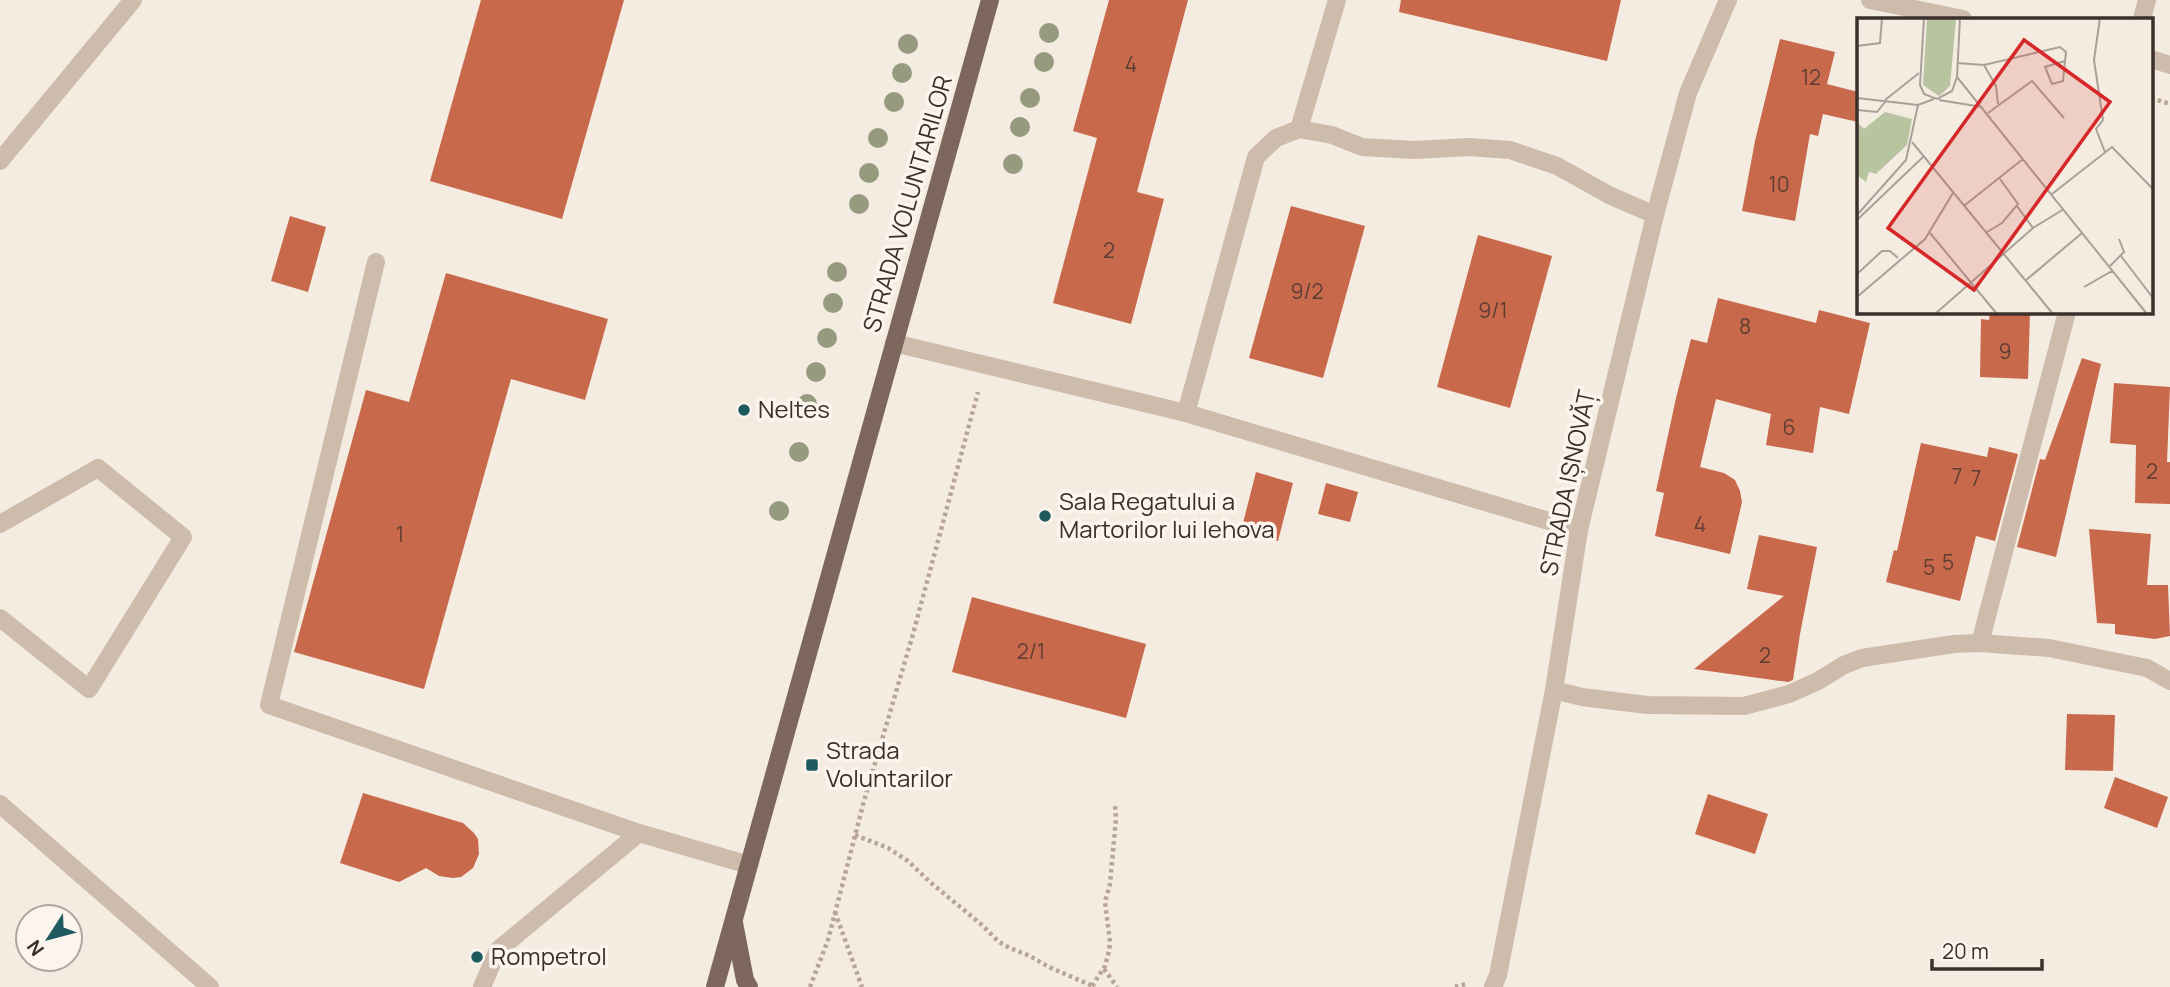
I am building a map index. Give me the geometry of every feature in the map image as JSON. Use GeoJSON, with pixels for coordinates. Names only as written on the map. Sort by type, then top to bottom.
{"type":"FeatureCollection","features":[{"type":"Feature","properties":{"kind":"main road","name":"STRADA VOLUNTARILOR"},"geometry":{"type":"LineString","coordinates":[[715,987],[990,0]]}},
{"type":"Feature","properties":{"kind":"main road"},"geometry":{"type":"LineString","coordinates":[[733,920],[745,980],[749,987]]}},
{"type":"Feature","properties":{"kind":"street"},"geometry":{"type":"LineString","coordinates":[[0,161],[133,0]]}},
{"type":"Feature","properties":{"kind":"street"},"geometry":{"type":"LineString","coordinates":[[1300,130],[1337,0]]}},
{"type":"Feature","properties":{"kind":"street","name":"STRADA IȘNOVĂȚ"},"geometry":{"type":"LineString","coordinates":[[1493,987],[1554,690],[1579,530],[1655,215],[1688,93],[1728,0]]}},
{"type":"Feature","properties":{"kind":"street"},"geometry":{"type":"LineString","coordinates":[[1870,0],[1958,18]]}},
{"type":"Feature","properties":{"kind":"street"},"geometry":{"type":"LineString","coordinates":[[2142,18],[2147,0]]}},
{"type":"Feature","properties":{"kind":"street"},"geometry":{"type":"LineString","coordinates":[[2152,60],[2170,65]]}},
{"type":"Feature","properties":{"kind":"street"},"geometry":{"type":"LineString","coordinates":[[1186,413],[1256,157],[1276,138],[1300,130],[1332,135],[1362,147],[1414,150],[1469,146],[1510,150],[1557,166],[1611,196],[1655,215]]}},
{"type":"Feature","properties":{"kind":"street"},"geometry":{"type":"LineString","coordinates":[[376,262],[269,705],[639,833],[749,865]]}},
{"type":"Feature","properties":{"kind":"street"},"geometry":{"type":"LineString","coordinates":[[1980,643],[2067,313]]}},
{"type":"Feature","properties":{"kind":"street"},"geometry":{"type":"LineString","coordinates":[[894,343],[1186,413],[1579,530]]}},
{"type":"Feature","properties":{"kind":"street"},"geometry":{"type":"LineString","coordinates":[[0,524],[98,468],[183,537],[89,689],[0,618]]}},
{"type":"Feature","properties":{"kind":"street"},"geometry":{"type":"LineString","coordinates":[[1554,690],[1582,697],[1647,705],[1744,706],[1789,694],[1862,658],[1954,644],[1980,643],[2049,648],[2147,668],[2170,681]]}},
{"type":"Feature","properties":{"kind":"street"},"geometry":{"type":"LineString","coordinates":[[0,804],[210,987]]}},
{"type":"Feature","properties":{"kind":"street"},"geometry":{"type":"LineString","coordinates":[[482,987],[499,950],[639,833]]}},
{"type":"Feature","properties":{"kind":"path"},"geometry":{"type":"LineString","coordinates":[[2152,98],[2170,104]]}},
{"type":"Feature","properties":{"kind":"path"},"geometry":{"type":"LineString","coordinates":[[810,987],[828,940],[985,364]]}},
{"type":"Feature","properties":{"kind":"path"},"geometry":{"type":"LineString","coordinates":[[855,835],[888,848],[908,861],[999,942],[1093,987],[1104,968],[1110,942],[1105,902],[1110,884],[1115,804]]}},
{"type":"Feature","properties":{"kind":"path"},"geometry":{"type":"LineString","coordinates":[[835,911],[862,987]]}},
{"type":"Feature","properties":{"kind":"path"},"geometry":{"type":"LineString","coordinates":[[1104,968],[1117,987]]}},
{"type":"Feature","properties":{"kind":"building"},"geometry":{"type":"Polygon","coordinates":[[[481,0],[624,0],[562,219],[430,181],[481,0]]]}},
{"type":"Feature","properties":{"kind":"building"},"geometry":{"type":"Polygon","coordinates":[[[1109,0],[1188,0],[1137,192],[1164,199],[1131,324],[1053,303],[1097,138],[1073,131],[1109,0]]]}},
{"type":"Feature","properties":{"kind":"building"},"geometry":{"type":"Polygon","coordinates":[[[1401,0],[1621,0],[1607,61],[1399,12],[1401,0]]]}},
{"type":"Feature","properties":{"kind":"building"},"geometry":{"type":"Polygon","coordinates":[[[1780,39],[1835,52],[1827,84],[1857,92],[1857,122],[1823,114],[1818,136],[1810,134],[1795,221],[1742,211],[1755,141],[1780,39]]]}},
{"type":"Feature","properties":{"kind":"building"},"geometry":{"type":"Polygon","coordinates":[[[1291,206],[1365,226],[1323,378],[1249,358],[1291,206]]]}},
{"type":"Feature","properties":{"kind":"building"},"geometry":{"type":"Polygon","coordinates":[[[290,216],[326,227],[308,292],[271,281],[290,216]]]}},
{"type":"Feature","properties":{"kind":"building"},"geometry":{"type":"Polygon","coordinates":[[[1478,235],[1552,256],[1510,408],[1437,387],[1478,235]]]}},
{"type":"Feature","properties":{"kind":"building"},"geometry":{"type":"Polygon","coordinates":[[[446,273],[608,319],[585,400],[511,379],[424,689],[294,652],[366,390],[409,402],[446,273]]]}},
{"type":"Feature","properties":{"kind":"building"},"geometry":{"type":"Polygon","coordinates":[[[1718,298],[1816,323],[1819,310],[1870,323],[1849,414],[1820,407],[1813,453],[1766,445],[1771,414],[1716,399],[1700,467],[1724,473],[1735,480],[1740,491],[1742,502],[1730,554],[1655,536],[1664,493],[1656,491],[1691,339],[1707,343],[1718,298]]]}},
{"type":"Feature","properties":{"kind":"building"},"geometry":{"type":"Polygon","coordinates":[[[1990,313],[2030,313],[2028,379],[1980,377],[1981,319],[1989,320],[1990,313]]]}},
{"type":"Feature","properties":{"kind":"building"},"geometry":{"type":"Polygon","coordinates":[[[2082,358],[2101,364],[2056,557],[2017,547],[2040,459],[2045,460],[2082,358]]]}},
{"type":"Feature","properties":{"kind":"building"},"geometry":{"type":"Polygon","coordinates":[[[2114,383],[2170,387],[2167,462],[2170,462],[2170,504],[2135,503],[2136,445],[2110,443],[2114,383]]]}},
{"type":"Feature","properties":{"kind":"building"},"geometry":{"type":"Polygon","coordinates":[[[1921,443],[1987,457],[1989,447],[2018,454],[1995,541],[1976,536],[1960,601],[1886,582],[1894,550],[1897,551],[1921,443]]]}},
{"type":"Feature","properties":{"kind":"building"},"geometry":{"type":"Polygon","coordinates":[[[1256,472],[1293,483],[1278,541],[1241,531],[1256,472]]]}},
{"type":"Feature","properties":{"kind":"building"},"geometry":{"type":"Polygon","coordinates":[[[1326,483],[1358,492],[1350,522],[1318,514],[1326,483]]]}},
{"type":"Feature","properties":{"kind":"building"},"geometry":{"type":"Polygon","coordinates":[[[2089,529],[2151,534],[2147,585],[2168,585],[2170,636],[2155,639],[2115,634],[2115,624],[2097,623],[2089,529]]]}},
{"type":"Feature","properties":{"kind":"building"},"geometry":{"type":"Polygon","coordinates":[[[1759,535],[1817,547],[1793,680],[1788,682],[1694,669],[1784,596],[1747,589],[1759,535]]]}},
{"type":"Feature","properties":{"kind":"building"},"geometry":{"type":"Polygon","coordinates":[[[972,597],[1146,644],[1126,718],[952,672],[972,597]]]}},
{"type":"Feature","properties":{"kind":"building"},"geometry":{"type":"Polygon","coordinates":[[[2067,714],[2115,715],[2113,771],[2065,770],[2067,714]]]}},
{"type":"Feature","properties":{"kind":"building"},"geometry":{"type":"Polygon","coordinates":[[[2115,777],[2168,797],[2157,828],[2104,808],[2115,777]]]}},
{"type":"Feature","properties":{"kind":"building"},"geometry":{"type":"Polygon","coordinates":[[[363,793],[463,823],[478,839],[479,854],[473,868],[461,877],[453,878],[439,876],[426,868],[399,882],[340,863],[363,793]]]}},
{"type":"Feature","properties":{"kind":"building"},"geometry":{"type":"Polygon","coordinates":[[[1708,794],[1768,814],[1755,854],[1695,834],[1708,794]]]}},
{"type":"Feature","properties":{"kind":"place","name":"Neltes"},"geometry":{"type":"Point","coordinates":[744,410]}},
{"type":"Feature","properties":{"kind":"place","name":"Sala Regatului a Martorilor lui Iehova"},"geometry":{"type":"Point","coordinates":[1045,516]}},
{"type":"Feature","properties":{"kind":"place","name":"Strada Voluntarilor"},"geometry":{"type":"Point","coordinates":[812,765]}},
{"type":"Feature","properties":{"kind":"place","name":"Rompetrol"},"geometry":{"type":"Point","coordinates":[477,957]}}]}
